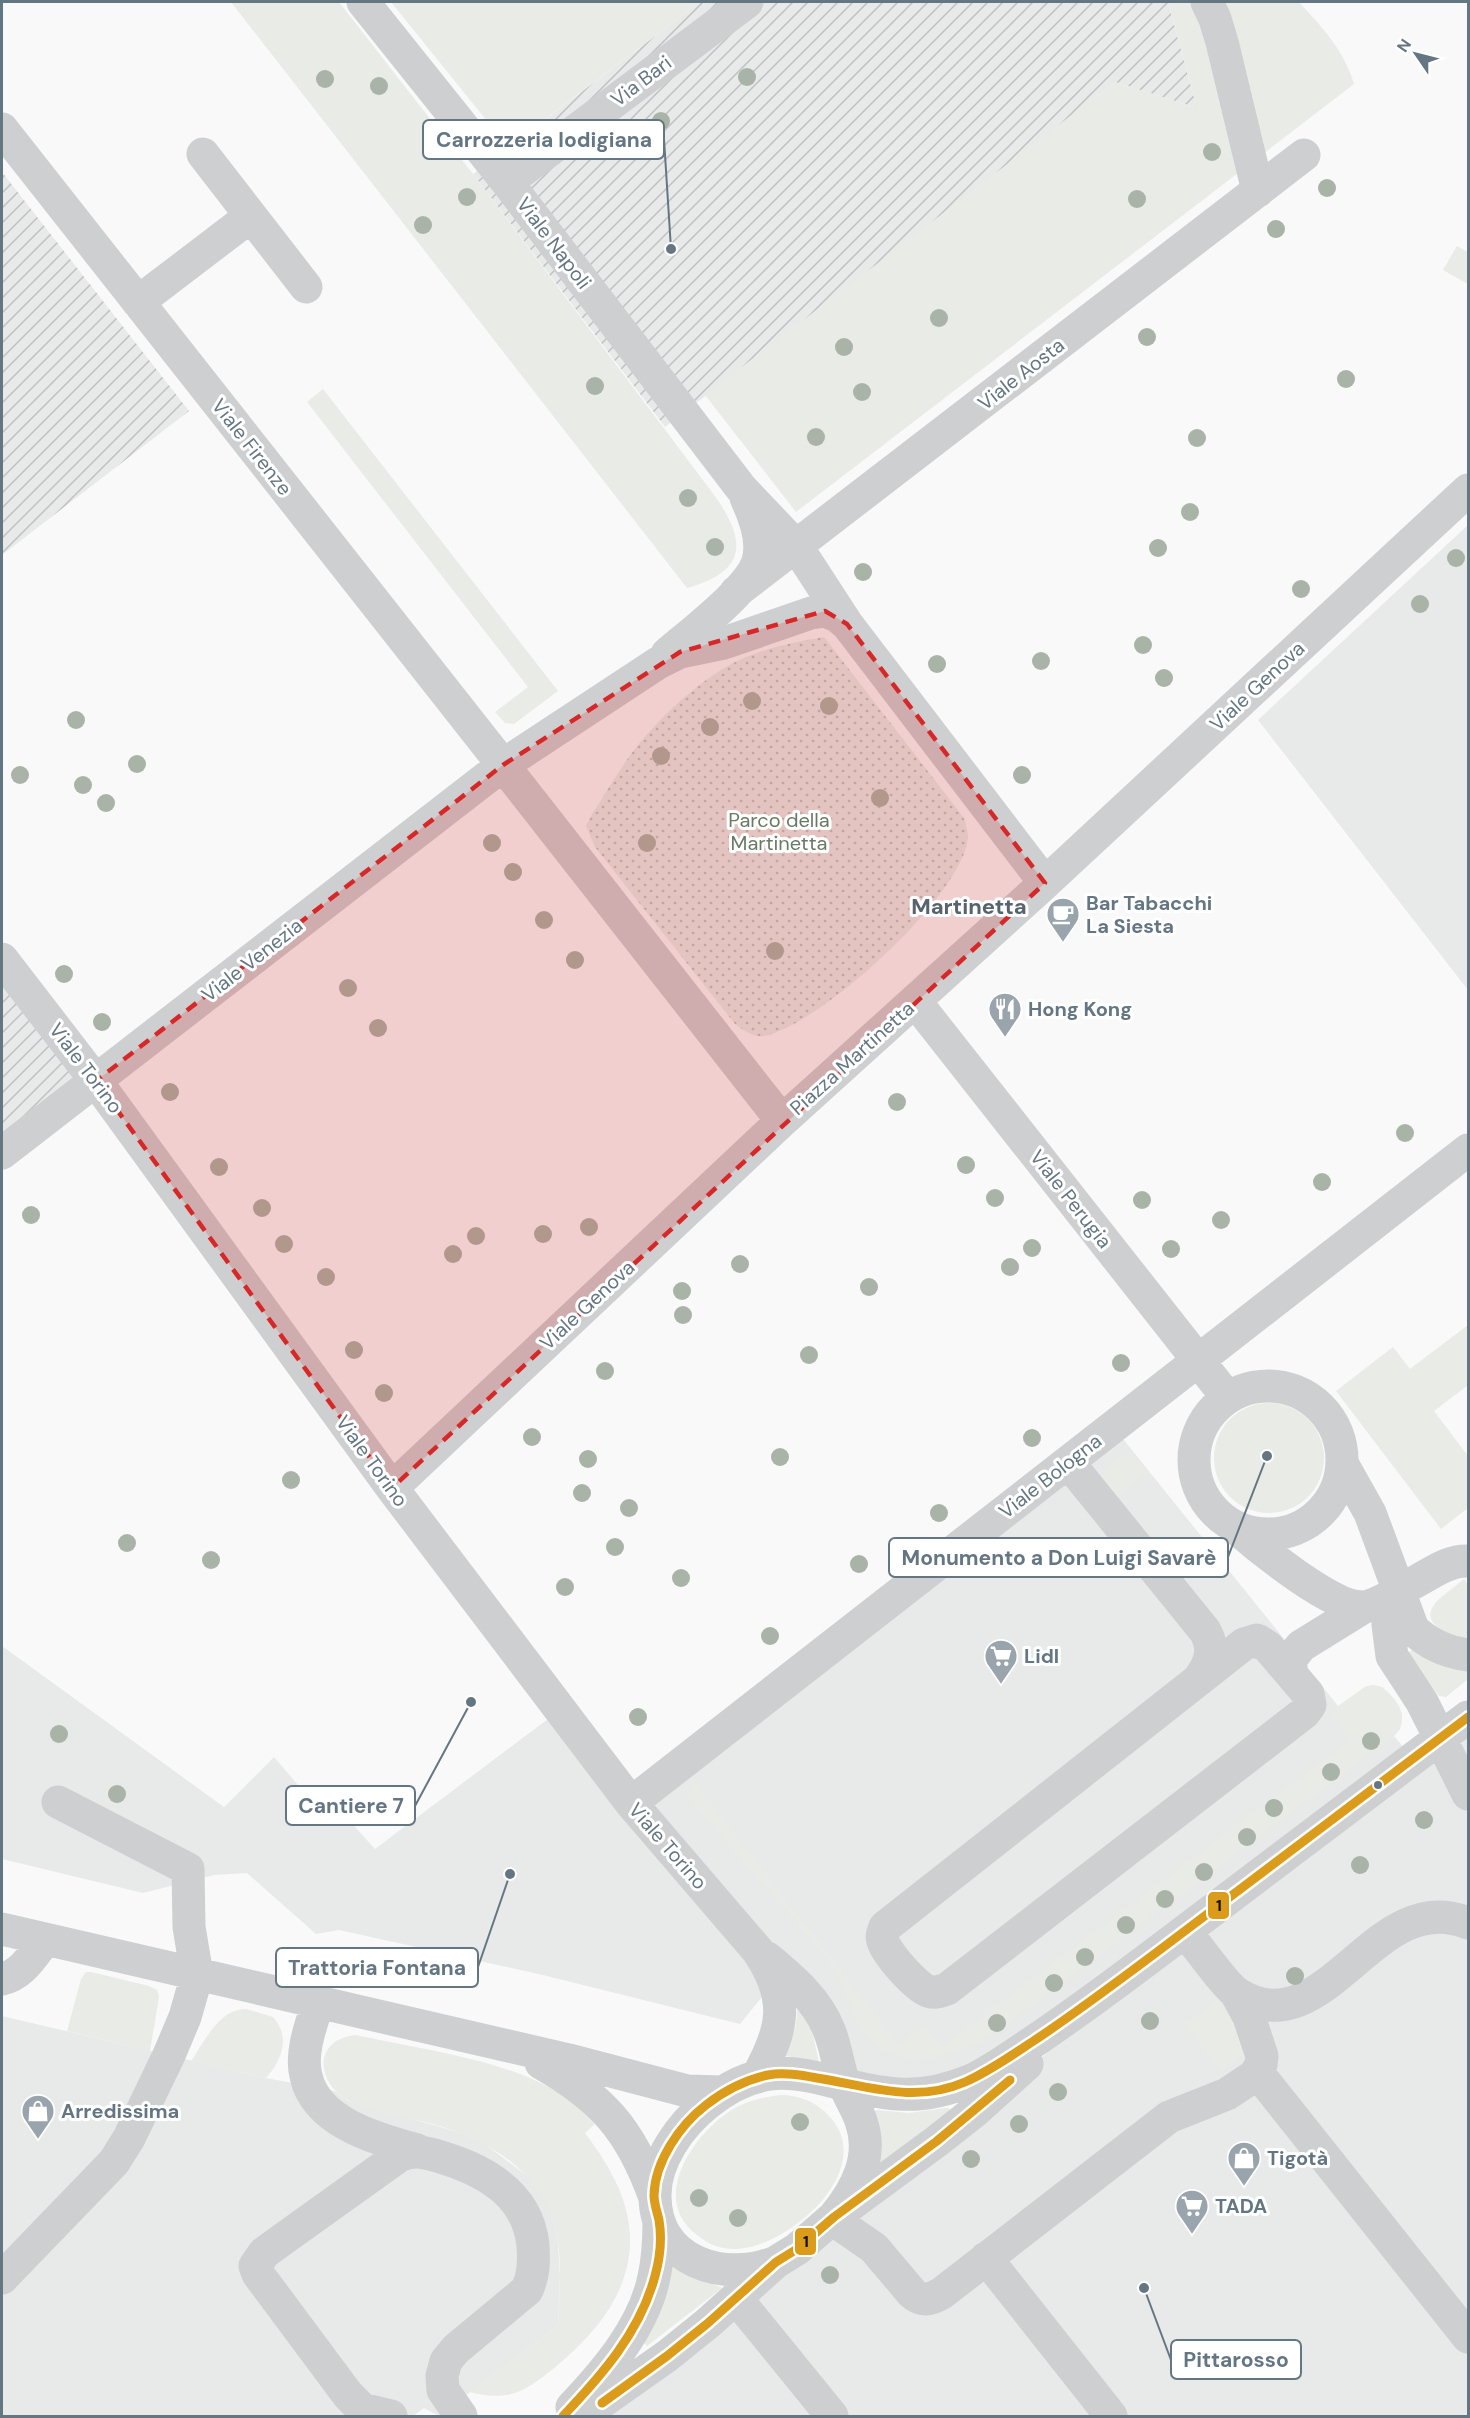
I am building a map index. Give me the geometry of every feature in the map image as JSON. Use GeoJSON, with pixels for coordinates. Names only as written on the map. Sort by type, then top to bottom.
{"type":"FeatureCollection","features":[{"type":"Feature","properties":{"kind":"street","name":"Viale Napoli"},"geometry":{"type":"LineString","coordinates":[[363,2],[507,182],[741,488],[797,547]]}},
{"type":"Feature","properties":{"kind":"street","name":"Via Bari"},"geometry":{"type":"LineString","coordinates":[[507,182],[747,2]]}},
{"type":"Feature","properties":{"kind":"street"},"geometry":{"type":"LineString","coordinates":[[1207,2],[1222,42],[1258,191]]}},
{"type":"Feature","properties":{"kind":"street","name":"Viale Firenze"},"geometry":{"type":"LineString","coordinates":[[2,129],[503,765]]}},
{"type":"Feature","properties":{"kind":"street"},"geometry":{"type":"LineString","coordinates":[[203,154],[306,287]]}},
{"type":"Feature","properties":{"kind":"street","name":"Viale Aosta"},"geometry":{"type":"LineString","coordinates":[[736,592],[1304,155]]}},
{"type":"Feature","properties":{"kind":"street"},"geometry":{"type":"LineString","coordinates":[[138,302],[251,216]]}},
{"type":"Feature","properties":{"kind":"street","name":"Viale Napoli"},"geometry":{"type":"LineString","coordinates":[[736,592],[754,572],[760,546],[752,511],[741,488]]}},
{"type":"Feature","properties":{"kind":"street","name":"Viale Genova"},"geometry":{"type":"LineString","coordinates":[[1045,882],[1468,490]]}},
{"type":"Feature","properties":{"kind":"street"},"geometry":{"type":"LineString","coordinates":[[797,547],[847,624],[1045,882]]}},
{"type":"Feature","properties":{"kind":"street"},"geometry":{"type":"LineString","coordinates":[[658,663],[736,592]]}},
{"type":"Feature","properties":{"kind":"street"},"geometry":{"type":"LineString","coordinates":[[503,765],[658,663],[680,652],[724,643],[811,613],[825,611],[837,616],[847,624]]}},
{"type":"Feature","properties":{"kind":"street","name":"Viale Venezia"},"geometry":{"type":"LineString","coordinates":[[2,1154],[503,765]]}},
{"type":"Feature","properties":{"kind":"street","name":"Piazza Martinetta"},"geometry":{"type":"LineString","coordinates":[[503,765],[782,1121],[1045,882]]}},
{"type":"Feature","properties":{"kind":"street","name":"Viale Torino"},"geometry":{"type":"LineString","coordinates":[[2,959],[96,1081],[392,1488],[631,1803],[758,1951],[769,1967],[780,2000],[779,2029],[757,2077]]}},
{"type":"Feature","properties":{"kind":"street","name":"Viale Perugia"},"geometry":{"type":"LineString","coordinates":[[915,1001],[1227,1397]]}},
{"type":"Feature","properties":{"kind":"street","name":"Viale Genova"},"geometry":{"type":"LineString","coordinates":[[392,1488],[782,1121]]}},
{"type":"Feature","properties":{"kind":"street","name":"Viale Bologna"},"geometry":{"type":"LineString","coordinates":[[631,1803],[1468,1150]]}},
{"type":"Feature","properties":{"kind":"street"},"geometry":{"type":"LineString","coordinates":[[1364,1607],[1344,1604],[1267,1555],[1214,1512],[1200,1493],[1194,1470],[1195,1445],[1203,1423],[1227,1397],[1239,1391],[1264,1385],[1288,1388],[1311,1399],[1329,1417],[1340,1439],[1343,1465],[1370,1513],[1408,1619],[1421,1636],[1445,1650],[1468,1655]]}},
{"type":"Feature","properties":{"kind":"street"},"geometry":{"type":"LineString","coordinates":[[1068,1462],[1205,1631],[1210,1640],[1211,1660],[1199,1679]]}},
{"type":"Feature","properties":{"kind":"street"},"geometry":{"type":"LineString","coordinates":[[1233,1526],[1256,1534],[1280,1534],[1303,1526],[1323,1510],[1336,1489],[1343,1465]]}},
{"type":"Feature","properties":{"kind":"street"},"geometry":{"type":"LineString","coordinates":[[1292,1675],[1290,1660],[1301,1646],[1364,1607],[1399,1591],[1436,1569],[1468,1561]]}},
{"type":"Feature","properties":{"kind":"street"},"geometry":{"type":"LineString","coordinates":[[1399,1591],[1388,1625],[1390,1648],[1441,1738],[1468,1794]]}},
{"type":"Feature","properties":{"kind":"street"},"geometry":{"type":"LineString","coordinates":[[1253,1640],[1264,1644],[1292,1675],[1308,1694],[1310,1705],[1304,1713],[947,1989],[929,1992],[914,1982],[884,1945],[882,1935],[885,1927],[1244,1644],[1253,1640]]}},
{"type":"Feature","properties":{"kind":"street"},"geometry":{"type":"LineString","coordinates":[[563,2416],[600,2377],[619,2351],[646,2302],[654,2279],[658,2252],[657,2175],[664,2158],[692,2117],[723,2092],[757,2077],[775,2073],[810,2074],[876,2091],[913,2095],[933,2093],[952,2087],[992,2068],[1077,2013],[1468,1717]]}},
{"type":"Feature","properties":{"kind":"street"},"geometry":{"type":"LineString","coordinates":[[2,2278],[114,2162],[129,2138],[169,2055],[185,2017],[197,1975],[189,1927],[188,1869],[58,1802]]}},
{"type":"Feature","properties":{"kind":"street"},"geometry":{"type":"LineString","coordinates":[[1236,1993],[1255,2001],[1272,2004],[1289,2003],[1320,1990],[1404,1924],[1440,1916],[1468,1923]]}},
{"type":"Feature","properties":{"kind":"street"},"geometry":{"type":"LineString","coordinates":[[2,1929],[504,2045],[687,2091],[723,2092]]}},
{"type":"Feature","properties":{"kind":"street"},"geometry":{"type":"LineString","coordinates":[[834,2217],[845,2228],[874,2248],[918,2299],[933,2298],[1169,2117],[1227,2094],[1243,2085],[1257,2072],[1261,2065],[1262,2055],[1249,2017],[1236,1993],[1185,1931]]}},
{"type":"Feature","properties":{"kind":"street"},"geometry":{"type":"LineString","coordinates":[[2,1979],[25,1966],[45,1940]]}},
{"type":"Feature","properties":{"kind":"street","name":"Viale Torino"},"geometry":{"type":"LineString","coordinates":[[758,1951],[794,1981],[817,2007],[829,2030],[844,2084]]}},
{"type":"Feature","properties":{"kind":"street"},"geometry":{"type":"LineString","coordinates":[[318,2003],[305,2055],[306,2076],[313,2092],[323,2105],[349,2126],[375,2138],[463,2164],[486,2176],[506,2190],[522,2207],[531,2227],[534,2262],[533,2277],[527,2290],[456,2349],[446,2361],[442,2376],[443,2390],[461,2416]]}},
{"type":"Feature","properties":{"kind":"street"},"geometry":{"type":"LineString","coordinates":[[582,2416],[668,2356],[776,2262],[797,2249],[834,2217],[901,2169],[975,2111],[1077,2013]]}},
{"type":"Feature","properties":{"kind":"street"},"geometry":{"type":"LineString","coordinates":[[504,2045],[566,2077],[601,2105],[629,2139],[643,2163],[657,2208],[672,2243],[700,2265],[719,2270],[757,2269],[776,2262]]}},
{"type":"Feature","properties":{"kind":"street"},"geometry":{"type":"LineString","coordinates":[[1257,2072],[1468,2337]]}},
{"type":"Feature","properties":{"kind":"street"},"geometry":{"type":"LineString","coordinates":[[834,2217],[850,2198],[858,2183],[865,2149],[865,2133],[861,2119],[844,2084]]}},
{"type":"Feature","properties":{"kind":"street"},"geometry":{"type":"LineString","coordinates":[[391,2416],[362,2409],[348,2395],[258,2274],[255,2266],[264,2253],[399,2156],[417,2150]]}},
{"type":"Feature","properties":{"kind":"street"},"geometry":{"type":"LineString","coordinates":[[986,2258],[1111,2416]]}},
{"type":"Feature","properties":{"kind":"street"},"geometry":{"type":"LineString","coordinates":[[736,2298],[832,2416]]}},
{"type":"Feature","properties":{"kind":"highlighted area"},"geometry":{"type":"Polygon","coordinates":[[[825,611],[847,624],[1045,883],[392,1488],[96,1081],[503,765],[680,652],[825,611]]]}},
{"type":"Feature","properties":{"kind":"shaded area"},"geometry":{"type":"Polygon","coordinates":[[[700,2],[1168,2],[1197,108],[1115,82],[665,427],[473,174],[700,2]]]}},
{"type":"Feature","properties":{"kind":"shaded area"},"geometry":{"type":"Polygon","coordinates":[[[2,172],[189,411],[2,555],[2,172]]]}},
{"type":"Feature","properties":{"kind":"shaded area"},"geometry":{"type":"Polygon","coordinates":[[[1468,525],[1468,990],[1258,720],[1468,525]]]}},
{"type":"Feature","properties":{"kind":"shaded area"},"geometry":{"type":"Polygon","coordinates":[[[2,969],[88,1080],[2,1147],[2,969]]]}},
{"type":"Feature","properties":{"kind":"shaded area"},"geometry":{"type":"Polygon","coordinates":[[[1115,1429],[1338,1706],[1365,1687],[1373,1685],[1382,1687],[1390,1694],[1402,1714],[1400,1729],[1394,1736],[1411,1756],[952,2084],[846,2081],[829,2023],[634,1803],[1115,1429]]]}},
{"type":"Feature","properties":{"kind":"shaded area"},"geometry":{"type":"Polygon","coordinates":[[[2,1646],[224,1807],[274,1757],[316,1806],[328,1797],[375,1849],[556,1713],[771,1986],[740,2024],[543,1975],[339,1930],[316,1934],[247,1873],[214,1875],[143,1893],[2,1859],[2,1646]]]}},
{"type":"Feature","properties":{"kind":"shaded area"},"geometry":{"type":"Polygon","coordinates":[[[1468,1722],[1468,2416],[591,2416],[1030,2070],[1078,2019],[1468,1722]]]}},
{"type":"Feature","properties":{"kind":"shaded area"},"geometry":{"type":"Polygon","coordinates":[[[2,2016],[266,2078],[335,2091],[348,2101],[364,2107],[461,2133],[485,2144],[531,2179],[545,2199],[553,2219],[558,2243],[560,2277],[558,2325],[439,2416],[424,2408],[413,2416],[2,2416],[2,2016]]]}},
{"type":"Feature","properties":{"kind":"green space"},"geometry":{"type":"Polygon","coordinates":[[[231,2],[339,2],[473,174],[717,499],[727,515],[736,543],[735,555],[730,565],[720,574],[687,588],[231,2]]]}},
{"type":"Feature","properties":{"kind":"green space"},"geometry":{"type":"Polygon","coordinates":[[[391,2],[700,2],[508,147],[391,2]]]}},
{"type":"Feature","properties":{"kind":"green space"},"geometry":{"type":"Polygon","coordinates":[[[1168,2],[1299,2],[1338,50],[1354,84],[796,512],[705,395],[1115,82],[1197,108],[1168,2]]]}},
{"type":"Feature","properties":{"kind":"green space"},"geometry":{"type":"Polygon","coordinates":[[[1457,246],[1468,252],[1468,284],[1443,270],[1457,246]]]}},
{"type":"Feature","properties":{"kind":"green space"},"geometry":{"type":"Polygon","coordinates":[[[323,389],[558,691],[514,724],[505,723],[495,712],[528,687],[307,402],[323,389]]]}},
{"type":"Feature","properties":{"kind":"green space","name":"Parco della Martinetta"},"geometry":{"type":"Polygon","coordinates":[[[824,637],[964,818],[968,836],[961,861],[943,890],[917,922],[886,954],[819,1009],[788,1027],[764,1036],[756,1036],[735,1024],[595,847],[586,826],[637,747],[655,725],[696,688],[726,667],[757,653],[824,637]]]}},
{"type":"Feature","properties":{"kind":"green space"},"geometry":{"type":"Polygon","coordinates":[[[1468,1325],[1468,1385],[1434,1411],[1468,1456],[1468,1508],[1441,1529],[1336,1391],[1393,1347],[1410,1369],[1468,1325]]]}},
{"type":"Feature","properties":{"kind":"green space"},"geometry":{"type":"Polygon","coordinates":[[[1269,1403],[1290,1408],[1308,1419],[1319,1437],[1324,1458],[1319,1479],[1308,1497],[1290,1508],[1269,1513],[1248,1508],[1230,1497],[1219,1479],[1214,1458],[1219,1437],[1230,1419],[1248,1408],[1269,1403]]]}},
{"type":"Feature","properties":{"kind":"green space"},"geometry":{"type":"Polygon","coordinates":[[[1123,1455],[1135,1457],[1149,1472],[1115,1498],[1097,1476],[1123,1455]]]}},
{"type":"Feature","properties":{"kind":"green space"},"geometry":{"type":"Polygon","coordinates":[[[1464,1579],[1468,1585],[1468,1638],[1438,1627],[1430,1616],[1437,1601],[1464,1579]]]}},
{"type":"Feature","properties":{"kind":"green space"},"geometry":{"type":"Polygon","coordinates":[[[1412,1649],[1468,1668],[1468,1679],[1446,1697],[1439,1696],[1410,1660],[1409,1653],[1412,1649]]]}},
{"type":"Feature","properties":{"kind":"green space"},"geometry":{"type":"Polygon","coordinates":[[[1373,1685],[1388,1693],[1399,1706],[1402,1721],[1394,1736],[992,2036],[959,2052],[940,2057],[904,2058],[887,2052],[872,2042],[855,2018],[826,1956],[688,1799],[688,1792],[696,1784],[899,2044],[924,2026],[942,2047],[1350,1740],[1330,1712],[1365,1687],[1373,1685]]]}},
{"type":"Feature","properties":{"kind":"green space"},"geometry":{"type":"Polygon","coordinates":[[[86,1972],[149,1986],[157,1990],[159,1997],[150,2051],[67,2031],[81,1979],[86,1972]]]}},
{"type":"Feature","properties":{"kind":"green space"},"geometry":{"type":"Polygon","coordinates":[[[1217,2000],[1239,2027],[1246,2051],[1221,2072],[1184,2025],[1217,2000]]]}},
{"type":"Feature","properties":{"kind":"green space"},"geometry":{"type":"Polygon","coordinates":[[[798,2005],[812,2031],[819,2062],[786,2056],[796,2024],[798,2005]]]}},
{"type":"Feature","properties":{"kind":"green space"},"geometry":{"type":"Polygon","coordinates":[[[246,2009],[273,2017],[282,2032],[280,2056],[266,2078],[191,2061],[220,2020],[236,2010],[246,2009]]]}},
{"type":"Feature","properties":{"kind":"green space"},"geometry":{"type":"Polygon","coordinates":[[[356,2035],[459,2056],[511,2071],[561,2094],[595,2124],[585,2133],[615,2181],[628,2221],[629,2256],[625,2276],[608,2311],[583,2342],[526,2388],[502,2396],[470,2392],[558,2325],[560,2273],[558,2242],[552,2219],[542,2198],[530,2180],[514,2165],[477,2140],[433,2124],[368,2110],[338,2093],[330,2084],[325,2073],[326,2053],[332,2044],[342,2038],[356,2035]]]}},
{"type":"Feature","properties":{"kind":"green space"},"geometry":{"type":"Polygon","coordinates":[[[782,2095],[808,2101],[820,2107],[830,2117],[842,2138],[843,2160],[835,2182],[820,2203],[778,2236],[755,2246],[734,2249],[710,2243],[697,2235],[683,2220],[677,2204],[677,2186],[682,2168],[702,2135],[730,2111],[755,2100],[782,2095]]]}},
{"type":"Feature","properties":{"kind":"green space"},"geometry":{"type":"Polygon","coordinates":[[[949,2108],[950,2112],[880,2163],[873,2112],[877,2110],[909,2113],[949,2108]]]}},
{"type":"Feature","properties":{"kind":"green space"},"geometry":{"type":"Polygon","coordinates":[[[671,2264],[722,2288],[647,2346],[644,2343],[671,2264]]]}},
{"type":"Feature","properties":{"kind":"transit line","name":"1"},"geometry":{"type":"LineString","coordinates":[[563,2416],[618,2352],[640,2316],[655,2276],[659,2255],[660,2227],[654,2195],[659,2169],[678,2133],[706,2105],[743,2083],[774,2074],[799,2075],[873,2089],[910,2093],[946,2088],[974,2078],[1097,1997],[1468,1717]]}},
{"type":"Feature","properties":{"kind":"transit line","name":"1"},"geometry":{"type":"LineString","coordinates":[[602,2403],[667,2356],[776,2262],[797,2249],[834,2217],[937,2141],[1010,2080]]}},
{"type":"Feature","properties":{"kind":"place","name":"Carrozzeria lodigiana"},"geometry":{"type":"Point","coordinates":[671,249]}},
{"type":"Feature","properties":{"kind":"place","name":"Bar Tabacchi La Siesta"},"geometry":{"type":"Point","coordinates":[1063,943]}},
{"type":"Feature","properties":{"kind":"place","name":"Hong Kong"},"geometry":{"type":"Point","coordinates":[1005,1038]}},
{"type":"Feature","properties":{"kind":"place","name":"Monumento a Don Luigi Savarè"},"geometry":{"type":"Point","coordinates":[1267,1456]}},
{"type":"Feature","properties":{"kind":"place","name":"Lidl"},"geometry":{"type":"Point","coordinates":[1001,1685]}},
{"type":"Feature","properties":{"kind":"place","name":"Cantiere 7"},"geometry":{"type":"Point","coordinates":[471,1702]}},
{"type":"Feature","properties":{"kind":"place","name":"Trattoria Fontana"},"geometry":{"type":"Point","coordinates":[510,1874]}},
{"type":"Feature","properties":{"kind":"place","name":"Arredissima"},"geometry":{"type":"Point","coordinates":[38,2140]}},
{"type":"Feature","properties":{"kind":"place","name":"Tigotà"},"geometry":{"type":"Point","coordinates":[1244,2187]}},
{"type":"Feature","properties":{"kind":"place","name":"TADA"},"geometry":{"type":"Point","coordinates":[1192,2235]}},
{"type":"Feature","properties":{"kind":"place","name":"Pittarosso"},"geometry":{"type":"Point","coordinates":[1144,2288]}},
{"type":"Feature","properties":{"kind":"district","name":"Martinetta"},"geometry":{"type":"Point","coordinates":[969,906]}}]}
